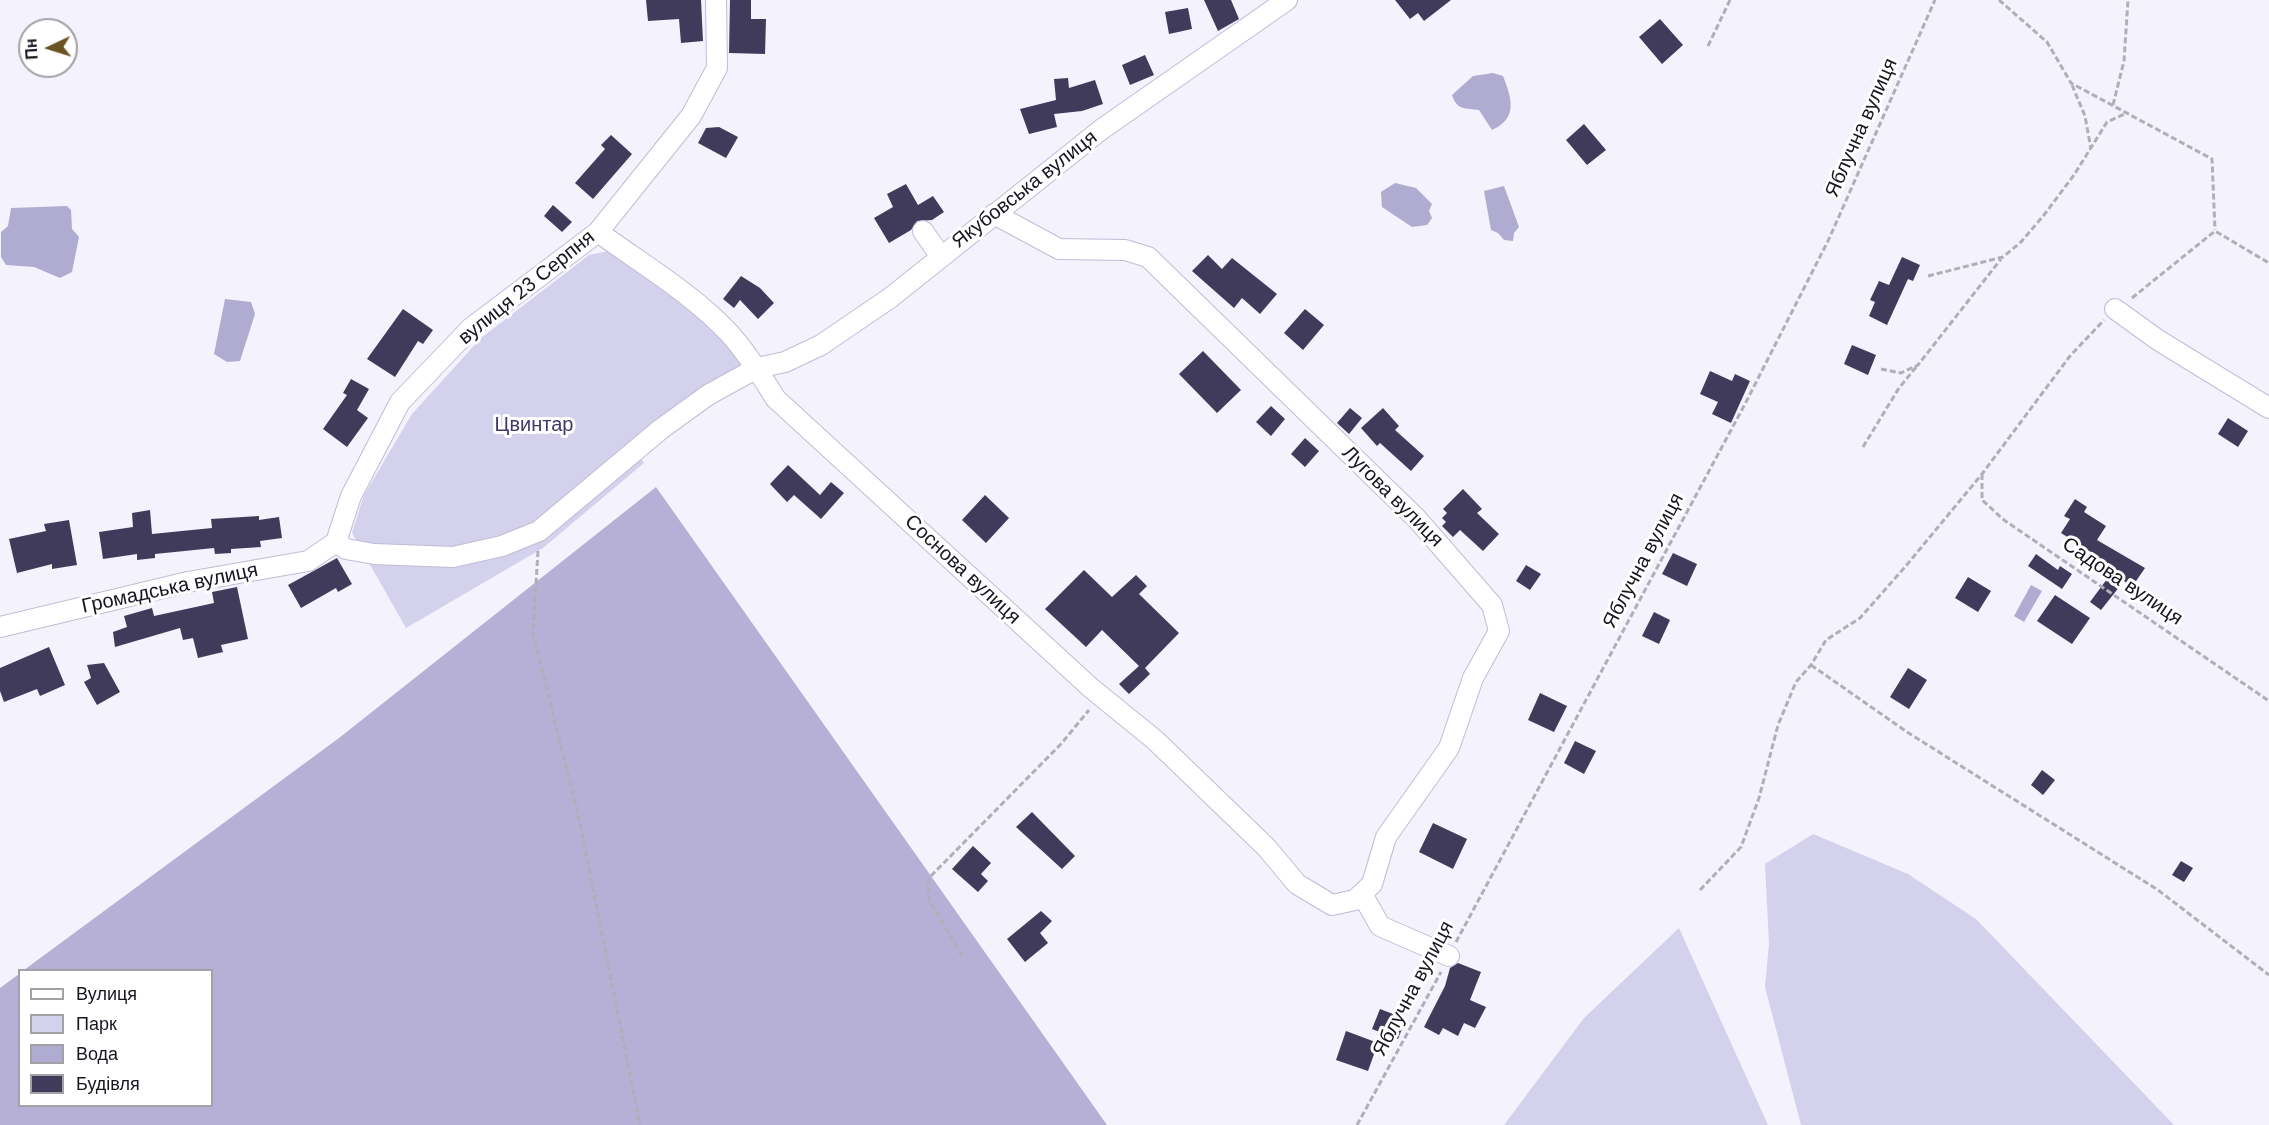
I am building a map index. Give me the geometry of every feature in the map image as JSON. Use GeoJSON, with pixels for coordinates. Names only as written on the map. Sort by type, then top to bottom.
{"type":"FeatureCollection","features":[{"type":"Feature","properties":{"kind":"street","name":"вулиця 23 Серпня"},"geometry":{"type":"LineString","coordinates":[[336,542],[351,496],[400,402],[471,328],[598,232],[691,117],[717,68],[716,0]]}},
{"type":"Feature","properties":{"kind":"street","name":"Якубовська вулиця"},"geometry":{"type":"LineString","coordinates":[[336,542],[346,549],[374,554],[453,557],[502,546],[539,531],[661,429],[708,395],[757,368],[785,362],[821,345],[890,298],[1102,129],[1287,0]]}},
{"type":"Feature","properties":{"kind":"street","name":"Лугова вулиця"},"geometry":{"type":"LineString","coordinates":[[994,214],[1059,249],[1125,250],[1148,257],[1417,519],[1492,605],[1499,631],[1473,678],[1449,748],[1386,837],[1372,884],[1362,894]]}},
{"type":"Feature","properties":{"kind":"street"},"geometry":{"type":"LineString","coordinates":[[923,231],[941,257]]}},
{"type":"Feature","properties":{"kind":"street","name":"Соснова вулиця"},"geometry":{"type":"LineString","coordinates":[[598,232],[693,300],[730,334],[757,368],[776,399],[1094,691],[1155,740],[1266,847],[1297,884],[1332,905],[1355,900],[1362,894]]}},
{"type":"Feature","properties":{"kind":"street"},"geometry":{"type":"LineString","coordinates":[[2115,309],[2158,340],[2269,408]]}},
{"type":"Feature","properties":{"kind":"street","name":"Громадська вулиця"},"geometry":{"type":"LineString","coordinates":[[0,627],[188,582],[308,561],[336,542]]}},
{"type":"Feature","properties":{"kind":"street"},"geometry":{"type":"LineString","coordinates":[[1362,894],[1380,926],[1449,956]]}},
{"type":"Feature","properties":{"kind":"path"},"geometry":{"type":"LineString","coordinates":[[1708,46],[1730,0]]}},
{"type":"Feature","properties":{"kind":"path","name":"Яблучна вулиця"},"geometry":{"type":"LineString","coordinates":[[1357,1125],[1745,404],[1822,252],[1935,0]]}},
{"type":"Feature","properties":{"kind":"path"},"geometry":{"type":"LineString","coordinates":[[2000,0],[2047,42],[2071,83],[2085,116],[2091,149]]}},
{"type":"Feature","properties":{"kind":"path"},"geometry":{"type":"LineString","coordinates":[[2113,105],[2124,61],[2128,0]]}},
{"type":"Feature","properties":{"kind":"path"},"geometry":{"type":"LineString","coordinates":[[2071,83],[2212,159],[2215,231]]}},
{"type":"Feature","properties":{"kind":"path"},"geometry":{"type":"LineString","coordinates":[[1863,447],[1899,388],[2002,258],[2021,242],[2044,215],[2091,149],[2107,122],[2127,113]]}},
{"type":"Feature","properties":{"kind":"path"},"geometry":{"type":"LineString","coordinates":[[2215,231],[2269,263]]}},
{"type":"Feature","properties":{"kind":"path"},"geometry":{"type":"LineString","coordinates":[[1700,890],[1741,847],[1759,798],[1778,725],[1796,682],[1812,665],[1826,640],[1860,618],[1982,474],[2070,356],[2115,309],[2129,301],[2215,231]]}},
{"type":"Feature","properties":{"kind":"path"},"geometry":{"type":"LineString","coordinates":[[1928,276],[2002,258]]}},
{"type":"Feature","properties":{"kind":"path"},"geometry":{"type":"LineString","coordinates":[[1881,369],[1901,373],[1918,365]]}},
{"type":"Feature","properties":{"kind":"path","name":"Садова вулиця"},"geometry":{"type":"LineString","coordinates":[[1982,474],[1982,500],[2004,520],[2269,701]]}},
{"type":"Feature","properties":{"kind":"path"},"geometry":{"type":"LineString","coordinates":[[539,531],[533,633],[580,823],[640,1125]]}},
{"type":"Feature","properties":{"kind":"path"},"geometry":{"type":"LineString","coordinates":[[1812,665],[1907,732],[2158,890],[2269,975]]}},
{"type":"Feature","properties":{"kind":"path"},"geometry":{"type":"LineString","coordinates":[[962,956],[929,899],[928,879],[1088,714],[1094,691]]}},
{"type":"Feature","properties":{"kind":"green space","name":"Цвинтар"},"geometry":{"type":"Polygon","coordinates":[[[613,250],[687,305],[745,362],[631,443],[644,463],[543,548],[406,628],[352,533],[364,495],[412,414],[481,338],[589,255],[613,250]]]}},
{"type":"Feature","properties":{"kind":"green space"},"geometry":{"type":"Polygon","coordinates":[[[1813,834],[1908,874],[1976,919],[2174,1125],[1801,1125],[1765,987],[1769,944],[1765,864],[1813,834]]]}},
{"type":"Feature","properties":{"kind":"green space"},"geometry":{"type":"Polygon","coordinates":[[[1679,928],[1768,1125],[1504,1125],[1584,1018],[1679,928]]]}},
{"type":"Feature","properties":{"kind":"shaded area"},"geometry":{"type":"Polygon","coordinates":[[[656,487],[1107,1125],[0,1125],[0,988],[18,975],[18,1107],[213,1107],[213,969],[25,969],[339,738],[656,487]]]}},
{"type":"Feature","properties":{"kind":"water"},"geometry":{"type":"Polygon","coordinates":[[[1493,73],[1503,76],[1509,92],[1511,107],[1506,120],[1492,130],[1479,110],[1459,106],[1452,95],[1473,76],[1493,73]]]}},
{"type":"Feature","properties":{"kind":"water"},"geometry":{"type":"Polygon","coordinates":[[[1395,183],[1416,188],[1432,204],[1429,211],[1432,218],[1427,225],[1412,227],[1382,207],[1381,192],[1395,183]]]}},
{"type":"Feature","properties":{"kind":"water"},"geometry":{"type":"Polygon","coordinates":[[[1504,186],[1519,227],[1514,233],[1513,241],[1504,240],[1498,233],[1491,230],[1484,191],[1504,186]]]}},
{"type":"Feature","properties":{"kind":"water"},"geometry":{"type":"Polygon","coordinates":[[[67,206],[71,210],[72,229],[79,237],[72,272],[60,278],[34,267],[6,265],[1,257],[1,232],[8,226],[11,208],[67,206]]]}},
{"type":"Feature","properties":{"kind":"water"},"geometry":{"type":"Polygon","coordinates":[[[225,299],[251,302],[255,314],[240,361],[227,362],[214,354],[225,299]]]}},
{"type":"Feature","properties":{"kind":"water"},"geometry":{"type":"Polygon","coordinates":[[[2031,585],[2042,591],[2024,622],[2014,616],[2031,585]]]}},
{"type":"Feature","properties":{"kind":"building"},"geometry":{"type":"Polygon","coordinates":[[[646,0],[701,0],[703,41],[681,43],[679,19],[648,21],[646,0]]]}},
{"type":"Feature","properties":{"kind":"building"},"geometry":{"type":"Polygon","coordinates":[[[730,0],[751,0],[751,19],[766,19],[765,54],[729,53],[730,0]]]}},
{"type":"Feature","properties":{"kind":"building"},"geometry":{"type":"Polygon","coordinates":[[[1204,0],[1231,0],[1239,19],[1218,31],[1204,0]]]}},
{"type":"Feature","properties":{"kind":"building"},"geometry":{"type":"Polygon","coordinates":[[[1395,0],[1451,0],[1424,21],[1418,13],[1410,19],[1395,0]]]}},
{"type":"Feature","properties":{"kind":"building"},"geometry":{"type":"Polygon","coordinates":[[[1188,8],[1192,29],[1169,34],[1165,12],[1188,8]]]}},
{"type":"Feature","properties":{"kind":"building"},"geometry":{"type":"Polygon","coordinates":[[[1660,19],[1683,45],[1662,64],[1639,37],[1660,19]]]}},
{"type":"Feature","properties":{"kind":"building"},"geometry":{"type":"Polygon","coordinates":[[[1145,55],[1154,75],[1130,85],[1122,65],[1145,55]]]}},
{"type":"Feature","properties":{"kind":"building"},"geometry":{"type":"Polygon","coordinates":[[[1068,78],[1069,88],[1095,80],[1103,104],[1082,111],[1054,114],[1057,127],[1029,134],[1020,109],[1056,100],[1054,79],[1068,78]]]}},
{"type":"Feature","properties":{"kind":"building"},"geometry":{"type":"Polygon","coordinates":[[[1584,124],[1606,150],[1587,165],[1566,140],[1584,124]]]}},
{"type":"Feature","properties":{"kind":"building"},"geometry":{"type":"Polygon","coordinates":[[[719,127],[738,137],[726,158],[698,143],[706,128],[719,127]]]}},
{"type":"Feature","properties":{"kind":"building"},"geometry":{"type":"Polygon","coordinates":[[[611,135],[632,154],[593,199],[575,183],[605,149],[601,145],[611,135]]]}},
{"type":"Feature","properties":{"kind":"building"},"geometry":{"type":"Polygon","coordinates":[[[906,184],[918,205],[933,196],[944,212],[932,220],[917,221],[911,230],[889,243],[874,218],[893,207],[887,194],[906,184]]]}},
{"type":"Feature","properties":{"kind":"building"},"geometry":{"type":"Polygon","coordinates":[[[553,205],[572,222],[562,232],[544,216],[553,205]]]}},
{"type":"Feature","properties":{"kind":"building"},"geometry":{"type":"Polygon","coordinates":[[[1208,255],[1222,269],[1232,258],[1277,294],[1260,314],[1242,298],[1234,308],[1192,271],[1208,255]]]}},
{"type":"Feature","properties":{"kind":"building"},"geometry":{"type":"Polygon","coordinates":[[[1902,257],[1920,265],[1913,281],[1908,279],[1887,325],[1869,316],[1875,302],[1870,300],[1879,281],[1889,285],[1902,257]]]}},
{"type":"Feature","properties":{"kind":"building"},"geometry":{"type":"Polygon","coordinates":[[[741,276],[760,288],[774,303],[758,319],[740,300],[734,308],[723,299],[741,276]]]}},
{"type":"Feature","properties":{"kind":"building"},"geometry":{"type":"Polygon","coordinates":[[[403,309],[433,330],[423,344],[418,341],[395,377],[367,359],[403,309]]]}},
{"type":"Feature","properties":{"kind":"building"},"geometry":{"type":"Polygon","coordinates":[[[1305,309],[1324,325],[1303,350],[1284,333],[1305,309]]]}},
{"type":"Feature","properties":{"kind":"building"},"geometry":{"type":"Polygon","coordinates":[[[1852,345],[1876,355],[1868,375],[1844,364],[1852,345]]]}},
{"type":"Feature","properties":{"kind":"building"},"geometry":{"type":"Polygon","coordinates":[[[1203,351],[1241,390],[1217,413],[1179,374],[1203,351]]]}},
{"type":"Feature","properties":{"kind":"building"},"geometry":{"type":"Polygon","coordinates":[[[1710,371],[1732,381],[1735,374],[1750,381],[1731,423],[1712,414],[1718,402],[1700,394],[1710,371]]]}},
{"type":"Feature","properties":{"kind":"building"},"geometry":{"type":"Polygon","coordinates":[[[351,379],[369,389],[357,410],[368,418],[347,447],[323,429],[347,395],[343,393],[351,379]]]}},
{"type":"Feature","properties":{"kind":"building"},"geometry":{"type":"Polygon","coordinates":[[[1271,406],[1285,419],[1271,436],[1256,422],[1271,406]]]}},
{"type":"Feature","properties":{"kind":"building"},"geometry":{"type":"Polygon","coordinates":[[[1350,408],[1362,418],[1349,434],[1337,423],[1350,408]]]}},
{"type":"Feature","properties":{"kind":"building"},"geometry":{"type":"Polygon","coordinates":[[[1383,408],[1399,426],[1395,430],[1424,456],[1411,471],[1380,443],[1377,446],[1361,428],[1383,408]]]}},
{"type":"Feature","properties":{"kind":"building"},"geometry":{"type":"Polygon","coordinates":[[[2228,418],[2248,431],[2238,447],[2218,434],[2228,418]]]}},
{"type":"Feature","properties":{"kind":"building"},"geometry":{"type":"Polygon","coordinates":[[[1305,438],[1319,451],[1305,467],[1291,454],[1305,438]]]}},
{"type":"Feature","properties":{"kind":"building"},"geometry":{"type":"Polygon","coordinates":[[[788,465],[820,495],[831,482],[844,493],[821,519],[794,495],[787,502],[770,484],[788,465]]]}},
{"type":"Feature","properties":{"kind":"building"},"geometry":{"type":"Polygon","coordinates":[[[1463,489],[1482,509],[1477,513],[1499,534],[1483,551],[1460,530],[1453,537],[1442,526],[1446,522],[1442,518],[1447,513],[1443,509],[1463,489]]]}},
{"type":"Feature","properties":{"kind":"building"},"geometry":{"type":"Polygon","coordinates":[[[985,495],[1009,518],[986,543],[962,520],[985,495]]]}},
{"type":"Feature","properties":{"kind":"building"},"geometry":{"type":"Polygon","coordinates":[[[2075,499],[2087,507],[2084,512],[2106,526],[2097,540],[2145,568],[2132,587],[2124,581],[2101,610],[2090,602],[2107,579],[2089,568],[2097,556],[2061,533],[2070,519],[2064,516],[2075,499]]]}},
{"type":"Feature","properties":{"kind":"building"},"geometry":{"type":"Polygon","coordinates":[[[150,510],[152,534],[212,528],[211,519],[259,516],[259,520],[279,517],[282,538],[260,541],[261,547],[231,549],[231,553],[215,554],[214,548],[155,554],[155,558],[137,560],[137,554],[103,559],[99,532],[133,527],[132,513],[150,510]]]}},
{"type":"Feature","properties":{"kind":"building"},"geometry":{"type":"Polygon","coordinates":[[[69,520],[77,565],[52,569],[52,564],[17,573],[9,539],[46,531],[44,524],[69,520]]]}},
{"type":"Feature","properties":{"kind":"building"},"geometry":{"type":"Polygon","coordinates":[[[1673,553],[1697,564],[1687,586],[1662,574],[1673,553]]]}},
{"type":"Feature","properties":{"kind":"building"},"geometry":{"type":"Polygon","coordinates":[[[2036,554],[2058,570],[2060,566],[2072,574],[2062,589],[2028,566],[2036,554]]]}},
{"type":"Feature","properties":{"kind":"building"},"geometry":{"type":"Polygon","coordinates":[[[337,558],[352,584],[338,592],[336,588],[301,608],[288,585],[337,558]]]}},
{"type":"Feature","properties":{"kind":"building"},"geometry":{"type":"Polygon","coordinates":[[[1526,565],[1541,574],[1530,590],[1516,581],[1526,565]]]}},
{"type":"Feature","properties":{"kind":"building"},"geometry":{"type":"Polygon","coordinates":[[[1084,570],[1112,597],[1136,575],[1147,586],[1139,594],[1179,633],[1145,668],[1150,674],[1129,694],[1119,684],[1139,666],[1102,630],[1086,647],[1045,609],[1084,570]]]}},
{"type":"Feature","properties":{"kind":"building"},"geometry":{"type":"Polygon","coordinates":[[[1968,577],[1991,591],[1978,612],[1955,598],[1968,577]]]}},
{"type":"Feature","properties":{"kind":"building"},"geometry":{"type":"Polygon","coordinates":[[[237,587],[248,639],[221,645],[223,652],[198,658],[193,638],[183,640],[180,628],[115,647],[113,632],[127,627],[124,616],[152,608],[154,616],[214,603],[212,592],[237,587]]]}},
{"type":"Feature","properties":{"kind":"building"},"geometry":{"type":"Polygon","coordinates":[[[2055,595],[2090,618],[2072,644],[2037,621],[2055,595]]]}},
{"type":"Feature","properties":{"kind":"building"},"geometry":{"type":"Polygon","coordinates":[[[1654,612],[1670,620],[1659,644],[1642,636],[1654,612]]]}},
{"type":"Feature","properties":{"kind":"building"},"geometry":{"type":"Polygon","coordinates":[[[49,647],[65,685],[40,696],[37,689],[4,702],[0,691],[0,668],[49,647]]]}},
{"type":"Feature","properties":{"kind":"building"},"geometry":{"type":"Polygon","coordinates":[[[104,663],[120,692],[97,705],[84,682],[91,678],[87,665],[104,663]]]}},
{"type":"Feature","properties":{"kind":"building"},"geometry":{"type":"Polygon","coordinates":[[[1908,668],[1927,680],[1909,709],[1890,697],[1908,668]]]}},
{"type":"Feature","properties":{"kind":"building"},"geometry":{"type":"Polygon","coordinates":[[[1540,693],[1567,706],[1554,732],[1528,720],[1540,693]]]}},
{"type":"Feature","properties":{"kind":"building"},"geometry":{"type":"Polygon","coordinates":[[[1575,741],[1596,751],[1584,774],[1564,763],[1575,741]]]}},
{"type":"Feature","properties":{"kind":"building"},"geometry":{"type":"Polygon","coordinates":[[[2042,770],[2055,780],[2043,795],[2031,785],[2042,770]]]}},
{"type":"Feature","properties":{"kind":"building"},"geometry":{"type":"Polygon","coordinates":[[[1032,812],[1075,856],[1062,869],[1016,827],[1032,812]]]}},
{"type":"Feature","properties":{"kind":"building"},"geometry":{"type":"Polygon","coordinates":[[[1433,823],[1467,839],[1453,869],[1419,852],[1433,823]]]}},
{"type":"Feature","properties":{"kind":"building"},"geometry":{"type":"Polygon","coordinates":[[[973,846],[991,863],[981,874],[988,881],[978,892],[952,869],[973,846]]]}},
{"type":"Feature","properties":{"kind":"building"},"geometry":{"type":"Polygon","coordinates":[[[2181,861],[2193,868],[2184,882],[2172,875],[2181,861]]]}},
{"type":"Feature","properties":{"kind":"building"},"geometry":{"type":"Polygon","coordinates":[[[1041,911],[1052,921],[1040,933],[1048,943],[1025,962],[1007,939],[1041,911]]]}},
{"type":"Feature","properties":{"kind":"building"},"geometry":{"type":"Polygon","coordinates":[[[1458,963],[1481,972],[1470,1000],[1486,1007],[1475,1028],[1464,1023],[1458,1036],[1443,1028],[1439,1035],[1424,1027],[1445,986],[1450,968],[1458,963]]]}},
{"type":"Feature","properties":{"kind":"building"},"geometry":{"type":"Polygon","coordinates":[[[1380,1009],[1406,1019],[1398,1039],[1372,1029],[1380,1009]]]}},
{"type":"Feature","properties":{"kind":"building"},"geometry":{"type":"Polygon","coordinates":[[[1346,1031],[1378,1043],[1368,1071],[1336,1060],[1346,1031]]]}}]}
